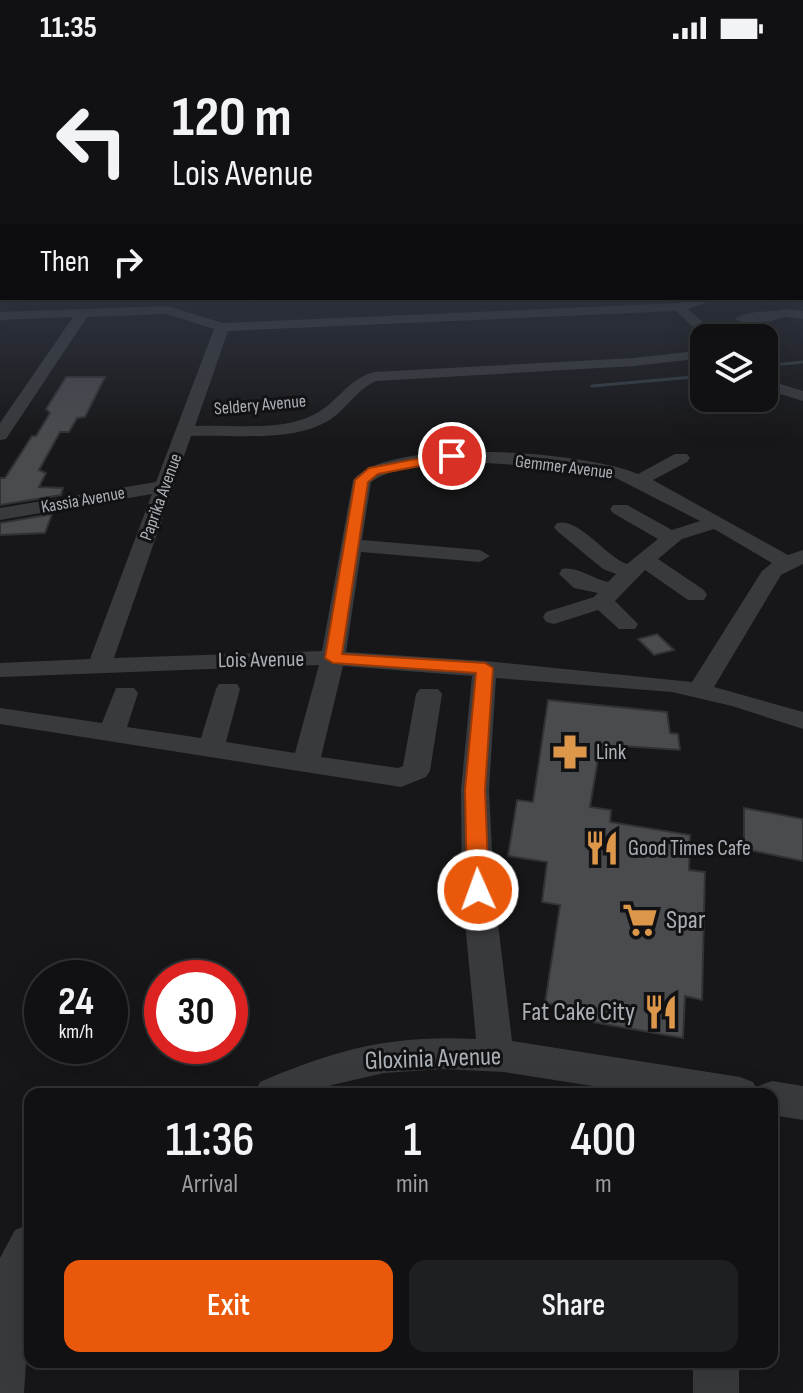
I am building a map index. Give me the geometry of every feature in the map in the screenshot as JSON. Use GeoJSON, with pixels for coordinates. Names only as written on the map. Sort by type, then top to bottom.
{"type":"FeatureCollection","features":[{"type":"Feature","properties":{"kind":"street"},"geometry":{"type":"LineString","coordinates":[[0,435],[80,317]]}},
{"type":"Feature","properties":{"kind":"street"},"geometry":{"type":"LineString","coordinates":[[194,317],[222,327],[442,317]]}},
{"type":"Feature","properties":{"kind":"street"},"geometry":{"type":"LineString","coordinates":[[760,324],[774,317]]}},
{"type":"Feature","properties":{"kind":"street","name":"Paprika Avenue"},"geometry":{"type":"LineString","coordinates":[[99,666],[222,327]]}},
{"type":"Feature","properties":{"kind":"street","name":"Seldery Avenue"},"geometry":{"type":"LineString","coordinates":[[186,431],[315,421],[359,383],[374,377],[634,362],[690,356]]}},
{"type":"Feature","properties":{"kind":"street"},"geometry":{"type":"LineString","coordinates":[[778,388],[803,396]]}},
{"type":"Feature","properties":{"kind":"street","name":"Gemmer Avenue"},"geometry":{"type":"LineString","coordinates":[[306,764],[333,658],[362,480],[374,471],[442,457],[601,467],[638,481],[713,523],[794,559]]}},
{"type":"Feature","properties":{"kind":"street"},"geometry":{"type":"LineString","coordinates":[[638,481],[681,458]]}},
{"type":"Feature","properties":{"kind":"street","name":"Kassia Avenue"},"geometry":{"type":"LineString","coordinates":[[0,514],[166,486]]}},
{"type":"Feature","properties":{"kind":"street"},"geometry":{"type":"LineString","coordinates":[[620,509],[672,538]]}},
{"type":"Feature","properties":{"kind":"street"},"geometry":{"type":"LineString","coordinates":[[554,617],[608,596],[637,566],[672,538],[713,523]]}},
{"type":"Feature","properties":{"kind":"street"},"geometry":{"type":"LineString","coordinates":[[564,527],[610,565],[637,566],[696,595]]}},
{"type":"Feature","properties":{"kind":"street"},"geometry":{"type":"LineString","coordinates":[[351,546],[398,547],[480,556]]}},
{"type":"Feature","properties":{"kind":"street"},"geometry":{"type":"LineString","coordinates":[[700,689],[773,571],[794,559]]}},
{"type":"Feature","properties":{"kind":"street"},"geometry":{"type":"LineString","coordinates":[[570,574],[608,596],[627,624]]}},
{"type":"Feature","properties":{"kind":"street","name":"Lois Avenue"},"geometry":{"type":"LineString","coordinates":[[0,670],[333,658],[485,668],[700,689],[803,721]]}},
{"type":"Feature","properties":{"kind":"street"},"geometry":{"type":"LineString","coordinates":[[485,668],[475,790],[478,890],[495,1054]]}},
{"type":"Feature","properties":{"kind":"street"},"geometry":{"type":"LineString","coordinates":[[211,750],[228,689]]}},
{"type":"Feature","properties":{"kind":"street"},"geometry":{"type":"LineString","coordinates":[[112,734],[125,693]]}},
{"type":"Feature","properties":{"kind":"street"},"geometry":{"type":"LineString","coordinates":[[0,716],[401,778],[416,771],[429,694]]}},
{"type":"Feature","properties":{"kind":"street","name":"Gloxinia Avenue"},"geometry":{"type":"LineString","coordinates":[[286,1088],[324,1070],[356,1060],[495,1054],[697,1088]]}},
{"type":"Feature","properties":{"kind":"street"},"geometry":{"type":"LineString","coordinates":[[778,1099],[803,1103]]}},
{"type":"Feature","properties":{"kind":"street"},"geometry":{"type":"LineString","coordinates":[[1,1393],[11,1283],[24,1253]]}},
{"type":"Feature","properties":{"kind":"street"},"geometry":{"type":"LineString","coordinates":[[716,1368],[716,1393]]}},
{"type":"Feature","properties":{"kind":"building"},"geometry":{"type":"Polygon","coordinates":[[[66,377],[105,377],[85,417],[77,418],[69,432],[60,432],[39,470],[46,473],[39,487],[63,488],[61,495],[0,505],[0,478],[5,478],[32,436],[36,436],[50,413],[46,409],[66,377]]]}},
{"type":"Feature","properties":{"kind":"building"},"geometry":{"type":"Polygon","coordinates":[[[52,514],[45,533],[0,535],[0,523],[52,514]]]}},
{"type":"Feature","properties":{"kind":"building"},"geometry":{"type":"Polygon","coordinates":[[[657,634],[674,650],[654,655],[638,639],[657,634]]]}},
{"type":"Feature","properties":{"kind":"building"},"geometry":{"type":"Polygon","coordinates":[[[548,700],[667,712],[670,733],[678,734],[680,750],[622,746],[599,753],[590,807],[611,810],[610,822],[690,835],[689,870],[705,872],[702,1000],[685,996],[683,1038],[592,1022],[594,1013],[545,1003],[560,905],[542,902],[547,862],[508,856],[517,800],[533,802],[548,700]]]}},
{"type":"Feature","properties":{"kind":"building"},"geometry":{"type":"Polygon","coordinates":[[[744,808],[803,819],[803,861],[744,849],[744,808]]]}},
{"type":"Feature","properties":{"kind":"waterway"},"geometry":{"type":"LineString","coordinates":[[778,365],[803,362]]}},
{"type":"Feature","properties":{"kind":"waterway"},"geometry":{"type":"LineString","coordinates":[[592,386],[690,377]]}},
{"type":"Feature","properties":{"kind":"place","name":"Link"},"geometry":{"type":"Point","coordinates":[570,752]}},
{"type":"Feature","properties":{"kind":"place","name":"Good Times Cafe"},"geometry":{"type":"Point","coordinates":[602,848]}},
{"type":"Feature","properties":{"kind":"place","name":"Spar"},"geometry":{"type":"Point","coordinates":[640,920]}},
{"type":"Feature","properties":{"kind":"place","name":"Fat Cake City"},"geometry":{"type":"Point","coordinates":[661,1012]}},
{"type":"Feature","properties":{"kind":"route"},"geometry":{"type":"LineString","coordinates":[[452,456],[374,471],[362,480],[333,658],[485,668],[475,790],[478,890]]}}]}
